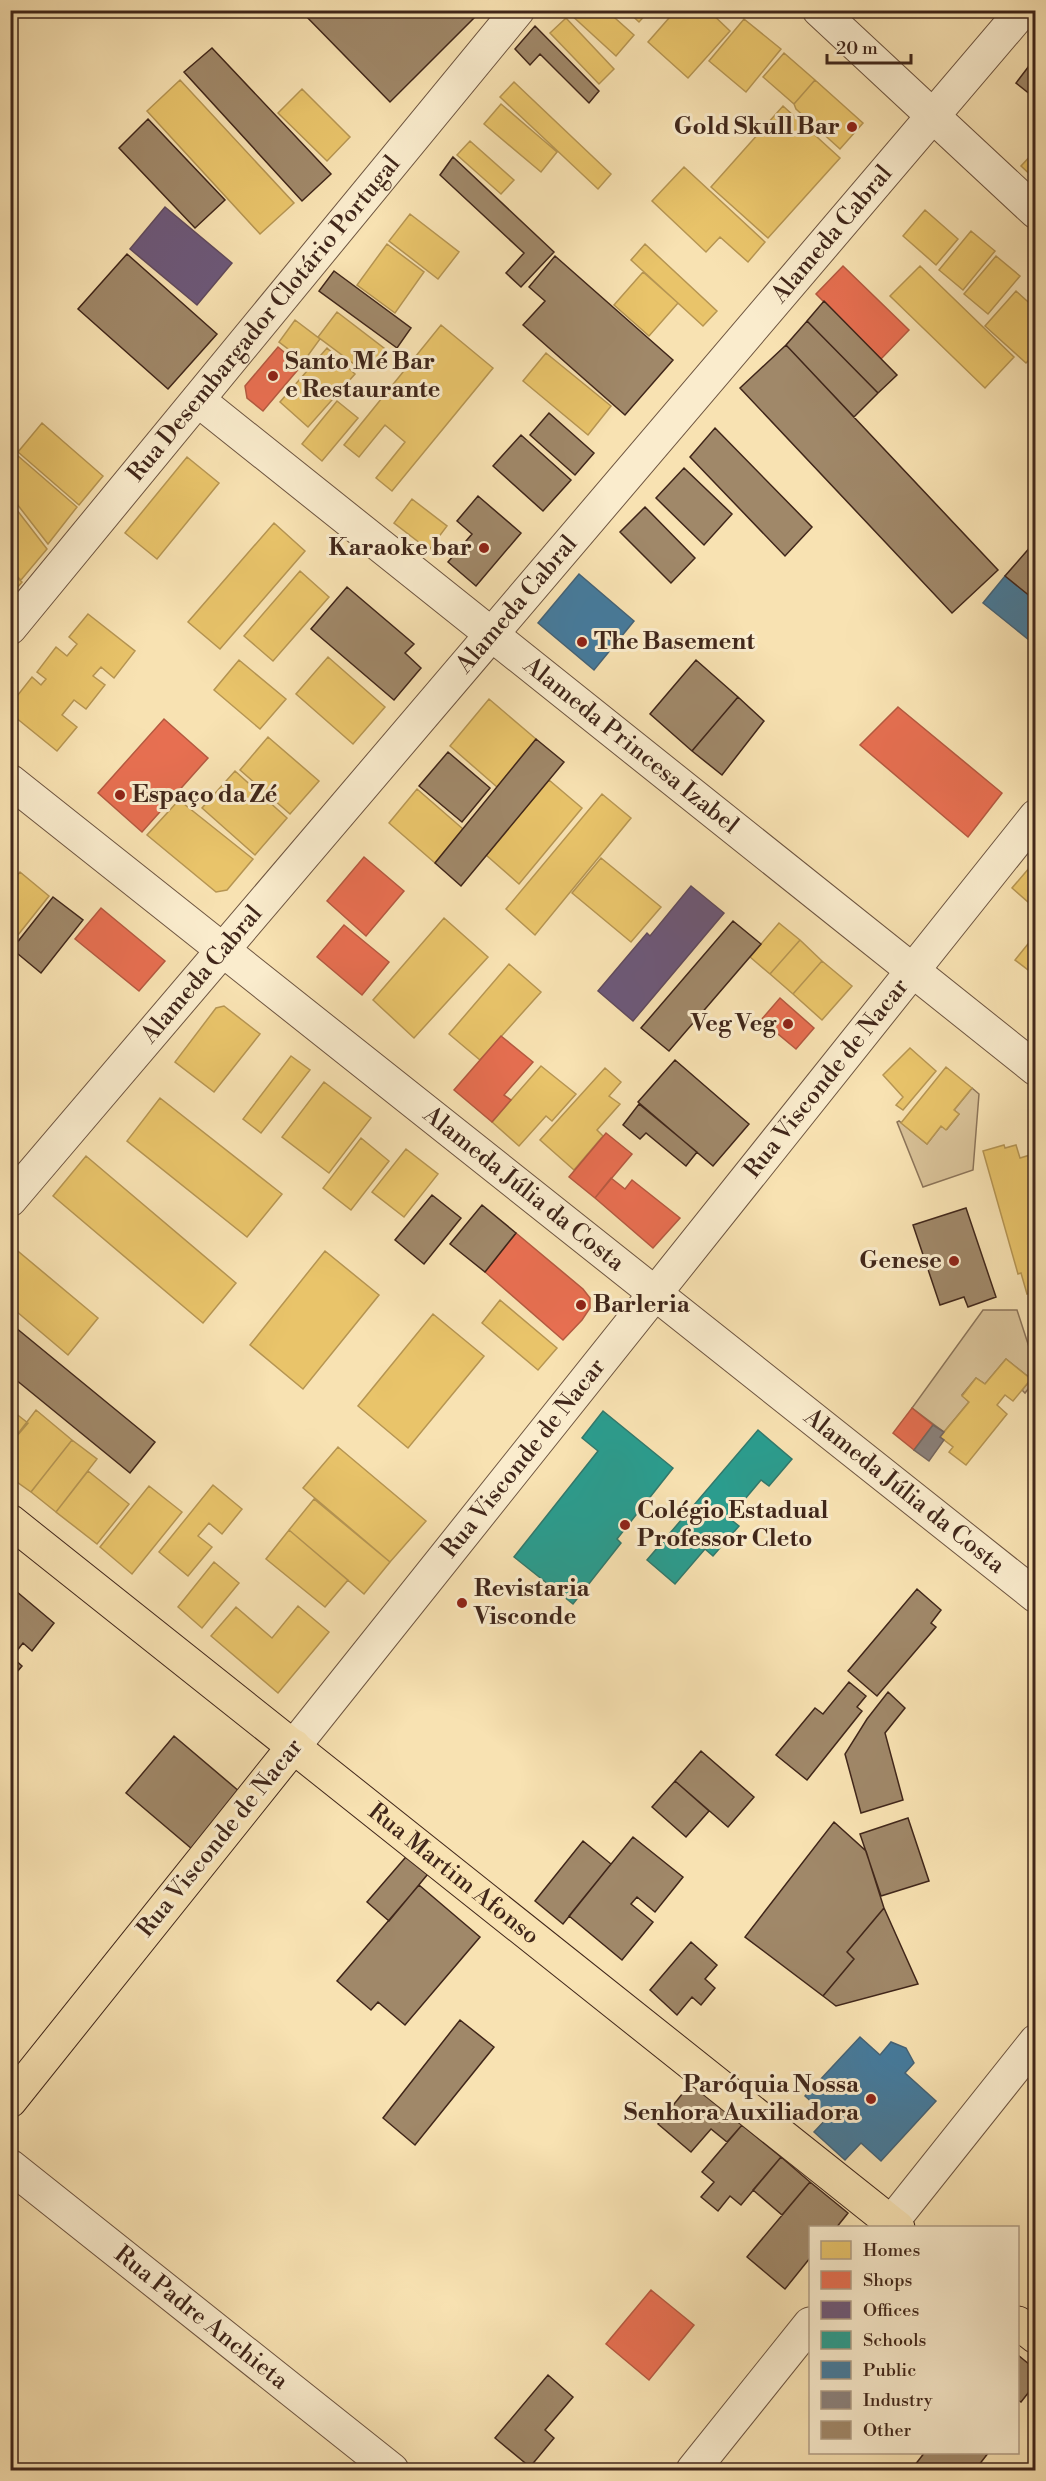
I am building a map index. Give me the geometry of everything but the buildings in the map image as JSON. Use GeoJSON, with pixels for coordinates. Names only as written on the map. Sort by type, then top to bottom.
{"type":"FeatureCollection","features":[{"type":"Feature","properties":{"kind":"main road","name":"Rua Martim Afonso"},"geometry":{"type":"LineString","coordinates":[[10,1521],[892,2226]]}},
{"type":"Feature","properties":{"kind":"main road","name":"Rua Visconde de Nacar"},"geometry":{"type":"LineString","coordinates":[[10,2101],[294,1746]]}},
{"type":"Feature","properties":{"kind":"main road"},"geometry":{"type":"LineString","coordinates":[[1019,2325],[1035,2337]]}},
{"type":"Feature","properties":{"kind":"street","name":"Rua Desembargador Clotário Portugal"},"geometry":{"type":"LineString","coordinates":[[10,628],[518,10]]}},
{"type":"Feature","properties":{"kind":"street"},"geometry":{"type":"LineString","coordinates":[[819,10],[1035,212]]}},
{"type":"Feature","properties":{"kind":"street","name":"Alameda Cabral"},"geometry":{"type":"LineString","coordinates":[[10,1200],[1023,10]]}},
{"type":"Feature","properties":{"kind":"street","name":"Alameda Princesa Izabel"},"geometry":{"type":"LineString","coordinates":[[198,400],[1035,1069]]}},
{"type":"Feature","properties":{"kind":"street","name":"Alameda Júlia da Costa"},"geometry":{"type":"LineString","coordinates":[[10,781],[1035,1596]]}},
{"type":"Feature","properties":{"kind":"street","name":"Rua Visconde de Nacar"},"geometry":{"type":"LineString","coordinates":[[294,1746],[1035,816]]}},
{"type":"Feature","properties":{"kind":"street"},"geometry":{"type":"LineString","coordinates":[[892,2226],[1035,2042]]}},
{"type":"Feature","properties":{"kind":"street","name":"Rua Padre Anchieta"},"geometry":{"type":"LineString","coordinates":[[10,2166],[392,2470]]}},
{"type":"Feature","properties":{"kind":"street"},"geometry":{"type":"LineString","coordinates":[[693,2470],[809,2325]]}},
{"type":"Feature","properties":{"kind":"shaded area"},"geometry":{"type":"Polygon","coordinates":[[[972,1088],[979,1094],[973,1170],[923,1187],[897,1122],[899,1121],[927,1144],[941,1126],[947,1129],[959,1114],[954,1110],[972,1088]]]}},
{"type":"Feature","properties":{"kind":"shaded area"},"geometry":{"type":"Polygon","coordinates":[[[983,1310],[1017,1310],[1031,1353],[1035,1380],[1025,1393],[1022,1390],[1031,1379],[1006,1359],[985,1384],[976,1378],[962,1395],[969,1402],[944,1432],[912,1408],[983,1310]]]}},
{"type":"Feature","properties":{"kind":"place","name":"Gold Skull Bar"},"geometry":{"type":"Point","coordinates":[852,127]}},
{"type":"Feature","properties":{"kind":"place","name":"Santo Mé Bar e Restaurante"},"geometry":{"type":"Point","coordinates":[273,376]}},
{"type":"Feature","properties":{"kind":"place","name":"Karaoke bar"},"geometry":{"type":"Point","coordinates":[484,548]}},
{"type":"Feature","properties":{"kind":"place","name":"The Basement"},"geometry":{"type":"Point","coordinates":[582,642]}},
{"type":"Feature","properties":{"kind":"place","name":"Espaço da Zé"},"geometry":{"type":"Point","coordinates":[120,795]}},
{"type":"Feature","properties":{"kind":"place","name":"Veg Veg"},"geometry":{"type":"Point","coordinates":[788,1024]}},
{"type":"Feature","properties":{"kind":"place","name":"Genese"},"geometry":{"type":"Point","coordinates":[954,1261]}},
{"type":"Feature","properties":{"kind":"place","name":"Barleria"},"geometry":{"type":"Point","coordinates":[581,1305]}},
{"type":"Feature","properties":{"kind":"place","name":"Colégio Estadual Professor Cleto"},"geometry":{"type":"Point","coordinates":[625,1525]}},
{"type":"Feature","properties":{"kind":"place","name":"Revistaria Visconde"},"geometry":{"type":"Point","coordinates":[462,1603]}},
{"type":"Feature","properties":{"kind":"place","name":"Paróquia Nossa Senhora Auxiliadora"},"geometry":{"type":"Point","coordinates":[871,2099]}}]}
